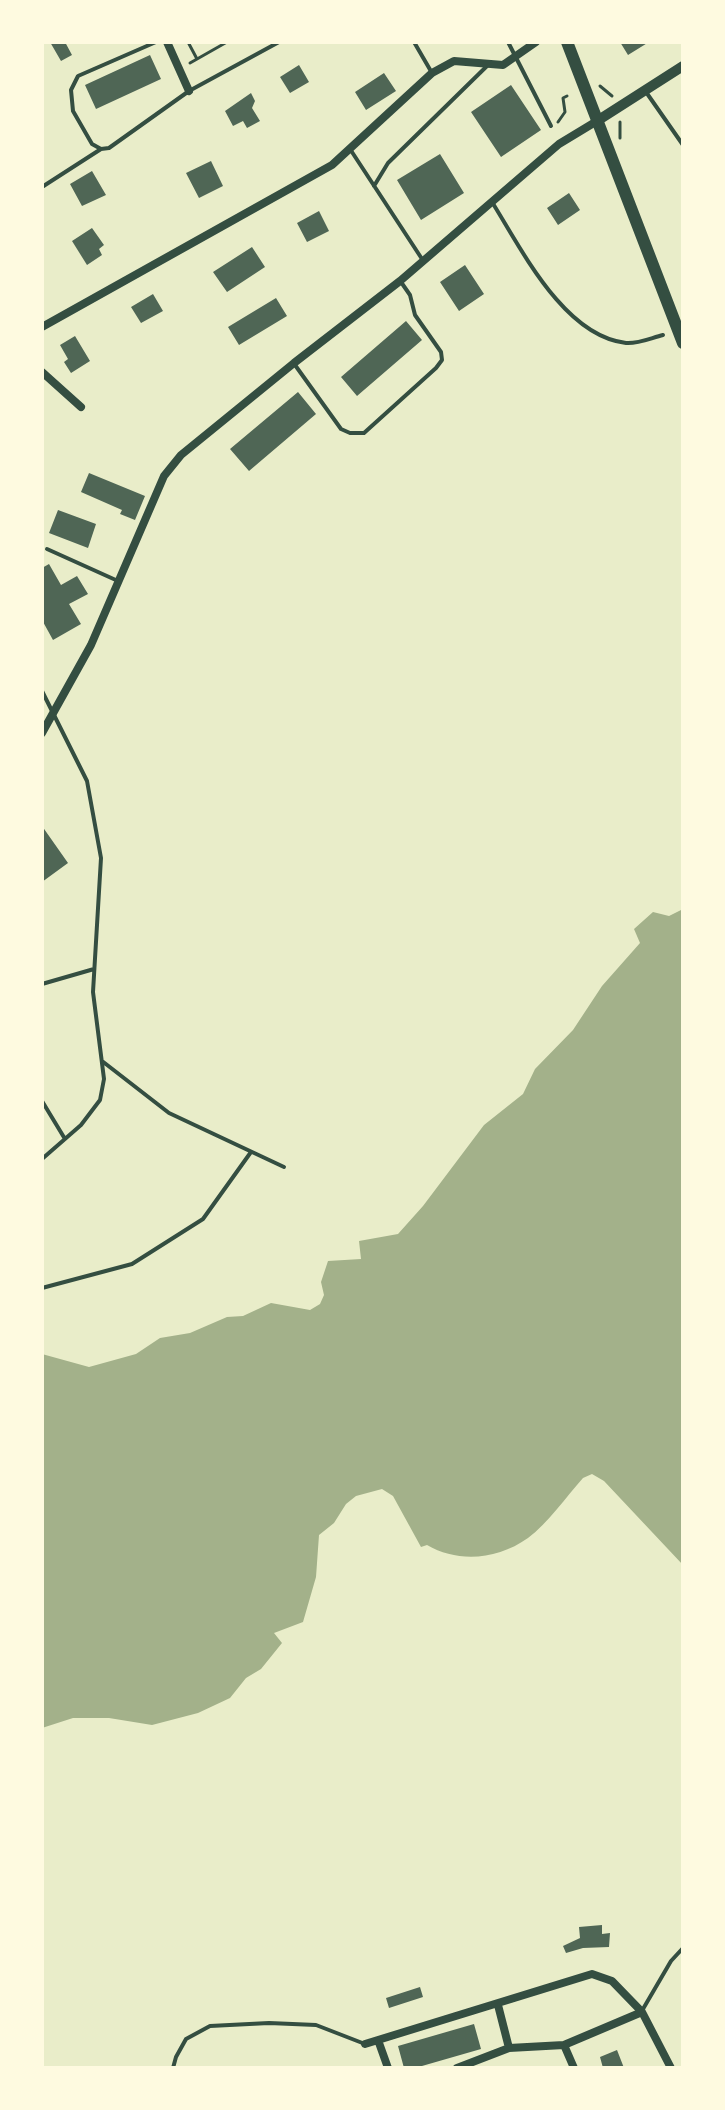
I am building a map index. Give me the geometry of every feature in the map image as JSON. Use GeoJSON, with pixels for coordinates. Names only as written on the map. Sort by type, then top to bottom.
{"type":"FeatureCollection","features":[{"type":"Feature","properties":{"kind":"main road"},"geometry":{"type":"LineString","coordinates":[[567,42],[683,343]]}},
{"type":"Feature","properties":{"kind":"street"},"geometry":{"type":"LineString","coordinates":[[167,42],[189,91]]}},
{"type":"Feature","properties":{"kind":"street"},"geometry":{"type":"LineString","coordinates":[[42,327],[332,165],[432,73],[454,61],[503,65],[536,42]]}},
{"type":"Feature","properties":{"kind":"street"},"geometry":{"type":"LineString","coordinates":[[42,733],[91,645],[164,476],[181,455],[400,281],[559,144],[683,66]]}},
{"type":"Feature","properties":{"kind":"street"},"geometry":{"type":"LineString","coordinates":[[42,372],[81,407]]}},
{"type":"Feature","properties":{"kind":"street"},"geometry":{"type":"LineString","coordinates":[[365,2044],[592,1974],[612,1981],[642,2012],[671,2068]]}},
{"type":"Feature","properties":{"kind":"street"},"geometry":{"type":"LineString","coordinates":[[498,2005],[509,2048]]}},
{"type":"Feature","properties":{"kind":"street"},"geometry":{"type":"LineString","coordinates":[[457,2068],[509,2048],[564,2045],[642,2012]]}},
{"type":"Feature","properties":{"kind":"street"},"geometry":{"type":"LineString","coordinates":[[378,2040],[388,2068]]}},
{"type":"Feature","properties":{"kind":"street"},"geometry":{"type":"LineString","coordinates":[[564,2045],[574,2068]]}},
{"type":"Feature","properties":{"kind":"lane"},"geometry":{"type":"LineString","coordinates":[[101,149],[92,144],[73,111],[71,90],[78,76],[156,42]]}},
{"type":"Feature","properties":{"kind":"lane"},"geometry":{"type":"LineString","coordinates":[[42,187],[101,149],[109,148],[189,91],[279,42]]}},
{"type":"Feature","properties":{"kind":"lane"},"geometry":{"type":"LineString","coordinates":[[414,42],[432,73]]}},
{"type":"Feature","properties":{"kind":"lane"},"geometry":{"type":"LineString","coordinates":[[508,42],[551,126]]}},
{"type":"Feature","properties":{"kind":"lane"},"geometry":{"type":"LineString","coordinates":[[374,186],[388,163],[490,63]]}},
{"type":"Feature","properties":{"kind":"lane"},"geometry":{"type":"LineString","coordinates":[[645,90],[683,145]]}},
{"type":"Feature","properties":{"kind":"lane"},"geometry":{"type":"LineString","coordinates":[[350,149],[423,261]]}},
{"type":"Feature","properties":{"kind":"lane"},"geometry":{"type":"LineString","coordinates":[[492,202],[545,285],[585,327],[606,339],[630,343],[663,335]]}},
{"type":"Feature","properties":{"kind":"lane"},"geometry":{"type":"LineString","coordinates":[[294,363],[341,429],[364,433],[442,360],[441,352],[415,315],[410,295],[400,281]]}},
{"type":"Feature","properties":{"kind":"lane"},"geometry":{"type":"LineString","coordinates":[[47,549],[119,582]]}},
{"type":"Feature","properties":{"kind":"lane"},"geometry":{"type":"LineString","coordinates":[[42,691],[87,781],[101,858],[93,992],[104,1079],[100,1100],[81,1125],[42,1159]]}},
{"type":"Feature","properties":{"kind":"lane"},"geometry":{"type":"LineString","coordinates":[[42,984],[94,969]]}},
{"type":"Feature","properties":{"kind":"lane"},"geometry":{"type":"LineString","coordinates":[[102,1061],[169,1113],[284,1167]]}},
{"type":"Feature","properties":{"kind":"lane"},"geometry":{"type":"LineString","coordinates":[[42,1101],[65,1139]]}},
{"type":"Feature","properties":{"kind":"lane"},"geometry":{"type":"LineString","coordinates":[[42,1288],[132,1264],[203,1219],[251,1152]]}},
{"type":"Feature","properties":{"kind":"lane"},"geometry":{"type":"LineString","coordinates":[[642,2012],[671,1961],[683,1948]]}},
{"type":"Feature","properties":{"kind":"lane"},"geometry":{"type":"LineString","coordinates":[[173,2068],[186,2039],[210,2026],[269,2023],[316,2025],[365,2044]]}},
{"type":"Feature","properties":{"kind":"path"},"geometry":{"type":"LineString","coordinates":[[188,42],[197,59]]}},
{"type":"Feature","properties":{"kind":"path"},"geometry":{"type":"LineString","coordinates":[[180,69],[227,42]]}},
{"type":"Feature","properties":{"kind":"path"},"geometry":{"type":"LineString","coordinates":[[597,81],[616,99]]}},
{"type":"Feature","properties":{"kind":"path"},"geometry":{"type":"LineString","coordinates":[[551,126],[562,117],[566,105],[563,98],[567,96]]}},
{"type":"Feature","properties":{"kind":"path"},"geometry":{"type":"LineString","coordinates":[[623,145],[618,128],[624,119]]}},
{"type":"Feature","properties":{"kind":"shaded area"},"geometry":{"type":"Polygon","coordinates":[[[683,909],[683,1565],[604,1481],[592,1474],[583,1478],[528,1538],[504,1551],[478,1556],[452,1555],[427,1545],[421,1547],[393,1496],[382,1489],[356,1496],[346,1504],[334,1523],[319,1535],[316,1577],[303,1622],[274,1633],[282,1643],[261,1669],[246,1678],[230,1698],[198,1713],[152,1725],[109,1718],[73,1718],[42,1728],[42,1354],[89,1367],[136,1354],[160,1338],[190,1333],[227,1317],[243,1316],[271,1303],[310,1310],[320,1304],[324,1295],[321,1282],[328,1261],[361,1259],[359,1241],[398,1234],[484,1125],[523,1094],[535,1069],[573,1030],[602,986],[640,943],[634,929],[653,912],[669,916],[683,909]]]}},
{"type":"Feature","properties":{"kind":"building"},"geometry":{"type":"Polygon","coordinates":[[[50,42],[65,42],[72,55],[61,61],[50,42]]]}},
{"type":"Feature","properties":{"kind":"building"},"geometry":{"type":"Polygon","coordinates":[[[620,42],[649,42],[628,55],[620,42]]]}},
{"type":"Feature","properties":{"kind":"building"},"geometry":{"type":"Polygon","coordinates":[[[150,55],[161,79],[96,109],[85,85],[150,55]]]}},
{"type":"Feature","properties":{"kind":"building"},"geometry":{"type":"Polygon","coordinates":[[[299,65],[309,82],[290,93],[280,77],[299,65]]]}},
{"type":"Feature","properties":{"kind":"building"},"geometry":{"type":"Polygon","coordinates":[[[384,73],[396,91],[366,110],[355,92],[384,73]]]}},
{"type":"Feature","properties":{"kind":"building"},"geometry":{"type":"Polygon","coordinates":[[[511,85],[541,130],[501,157],[471,112],[511,85]]]}},
{"type":"Feature","properties":{"kind":"building"},"geometry":{"type":"Polygon","coordinates":[[[251,93],[255,101],[252,108],[260,121],[247,128],[243,121],[233,126],[225,111],[251,93]]]}},
{"type":"Feature","properties":{"kind":"building"},"geometry":{"type":"Polygon","coordinates":[[[440,154],[464,193],[421,220],[397,180],[440,154]]]}},
{"type":"Feature","properties":{"kind":"building"},"geometry":{"type":"Polygon","coordinates":[[[211,161],[223,186],[199,198],[186,173],[211,161]]]}},
{"type":"Feature","properties":{"kind":"building"},"geometry":{"type":"Polygon","coordinates":[[[92,171],[106,195],[82,206],[70,184],[92,171]]]}},
{"type":"Feature","properties":{"kind":"building"},"geometry":{"type":"Polygon","coordinates":[[[569,193],[580,210],[558,225],[547,208],[569,193]]]}},
{"type":"Feature","properties":{"kind":"building"},"geometry":{"type":"Polygon","coordinates":[[[319,211],[329,231],[307,242],[297,223],[319,211]]]}},
{"type":"Feature","properties":{"kind":"building"},"geometry":{"type":"Polygon","coordinates":[[[92,228],[104,245],[99,249],[102,255],[87,265],[72,241],[92,228]]]}},
{"type":"Feature","properties":{"kind":"building"},"geometry":{"type":"Polygon","coordinates":[[[252,247],[265,267],[227,292],[213,272],[252,247]]]}},
{"type":"Feature","properties":{"kind":"building"},"geometry":{"type":"Polygon","coordinates":[[[465,265],[484,294],[459,311],[440,282],[465,265]]]}},
{"type":"Feature","properties":{"kind":"building"},"geometry":{"type":"Polygon","coordinates":[[[153,294],[163,311],[141,323],[131,307],[153,294]]]}},
{"type":"Feature","properties":{"kind":"building"},"geometry":{"type":"Polygon","coordinates":[[[276,298],[287,316],[239,345],[228,327],[276,298]]]}},
{"type":"Feature","properties":{"kind":"building"},"geometry":{"type":"Polygon","coordinates":[[[406,321],[422,340],[357,396],[341,377],[406,321]]]}},
{"type":"Feature","properties":{"kind":"building"},"geometry":{"type":"Polygon","coordinates":[[[75,336],[90,361],[71,373],[64,362],[68,359],[60,345],[75,336]]]}},
{"type":"Feature","properties":{"kind":"building"},"geometry":{"type":"Polygon","coordinates":[[[298,392],[316,414],[249,471],[230,449],[298,392]]]}},
{"type":"Feature","properties":{"kind":"building"},"geometry":{"type":"Polygon","coordinates":[[[89,473],[145,496],[135,520],[120,514],[122,510],[81,492],[89,473]]]}},
{"type":"Feature","properties":{"kind":"building"},"geometry":{"type":"Polygon","coordinates":[[[58,510],[96,524],[88,548],[49,533],[58,510]]]}},
{"type":"Feature","properties":{"kind":"building"},"geometry":{"type":"Polygon","coordinates":[[[49,564],[61,585],[77,576],[88,594],[69,604],[81,624],[53,640],[42,620],[42,568],[49,564]]]}},
{"type":"Feature","properties":{"kind":"building"},"geometry":{"type":"Polygon","coordinates":[[[42,826],[68,863],[42,882],[42,826]]]}},
{"type":"Feature","properties":{"kind":"building"},"geometry":{"type":"Polygon","coordinates":[[[602,1925],[602,1934],[610,1933],[609,1947],[583,1948],[566,1953],[563,1946],[580,1938],[579,1927],[602,1925]]]}},
{"type":"Feature","properties":{"kind":"building"},"geometry":{"type":"Polygon","coordinates":[[[420,1987],[423,1997],[389,2008],[386,1998],[420,1987]]]}},
{"type":"Feature","properties":{"kind":"building"},"geometry":{"type":"Polygon","coordinates":[[[474,2024],[481,2049],[415,2068],[404,2068],[398,2046],[474,2024]]]}},
{"type":"Feature","properties":{"kind":"building"},"geometry":{"type":"Polygon","coordinates":[[[617,2050],[624,2068],[603,2068],[600,2057],[617,2050]]]}}]}
